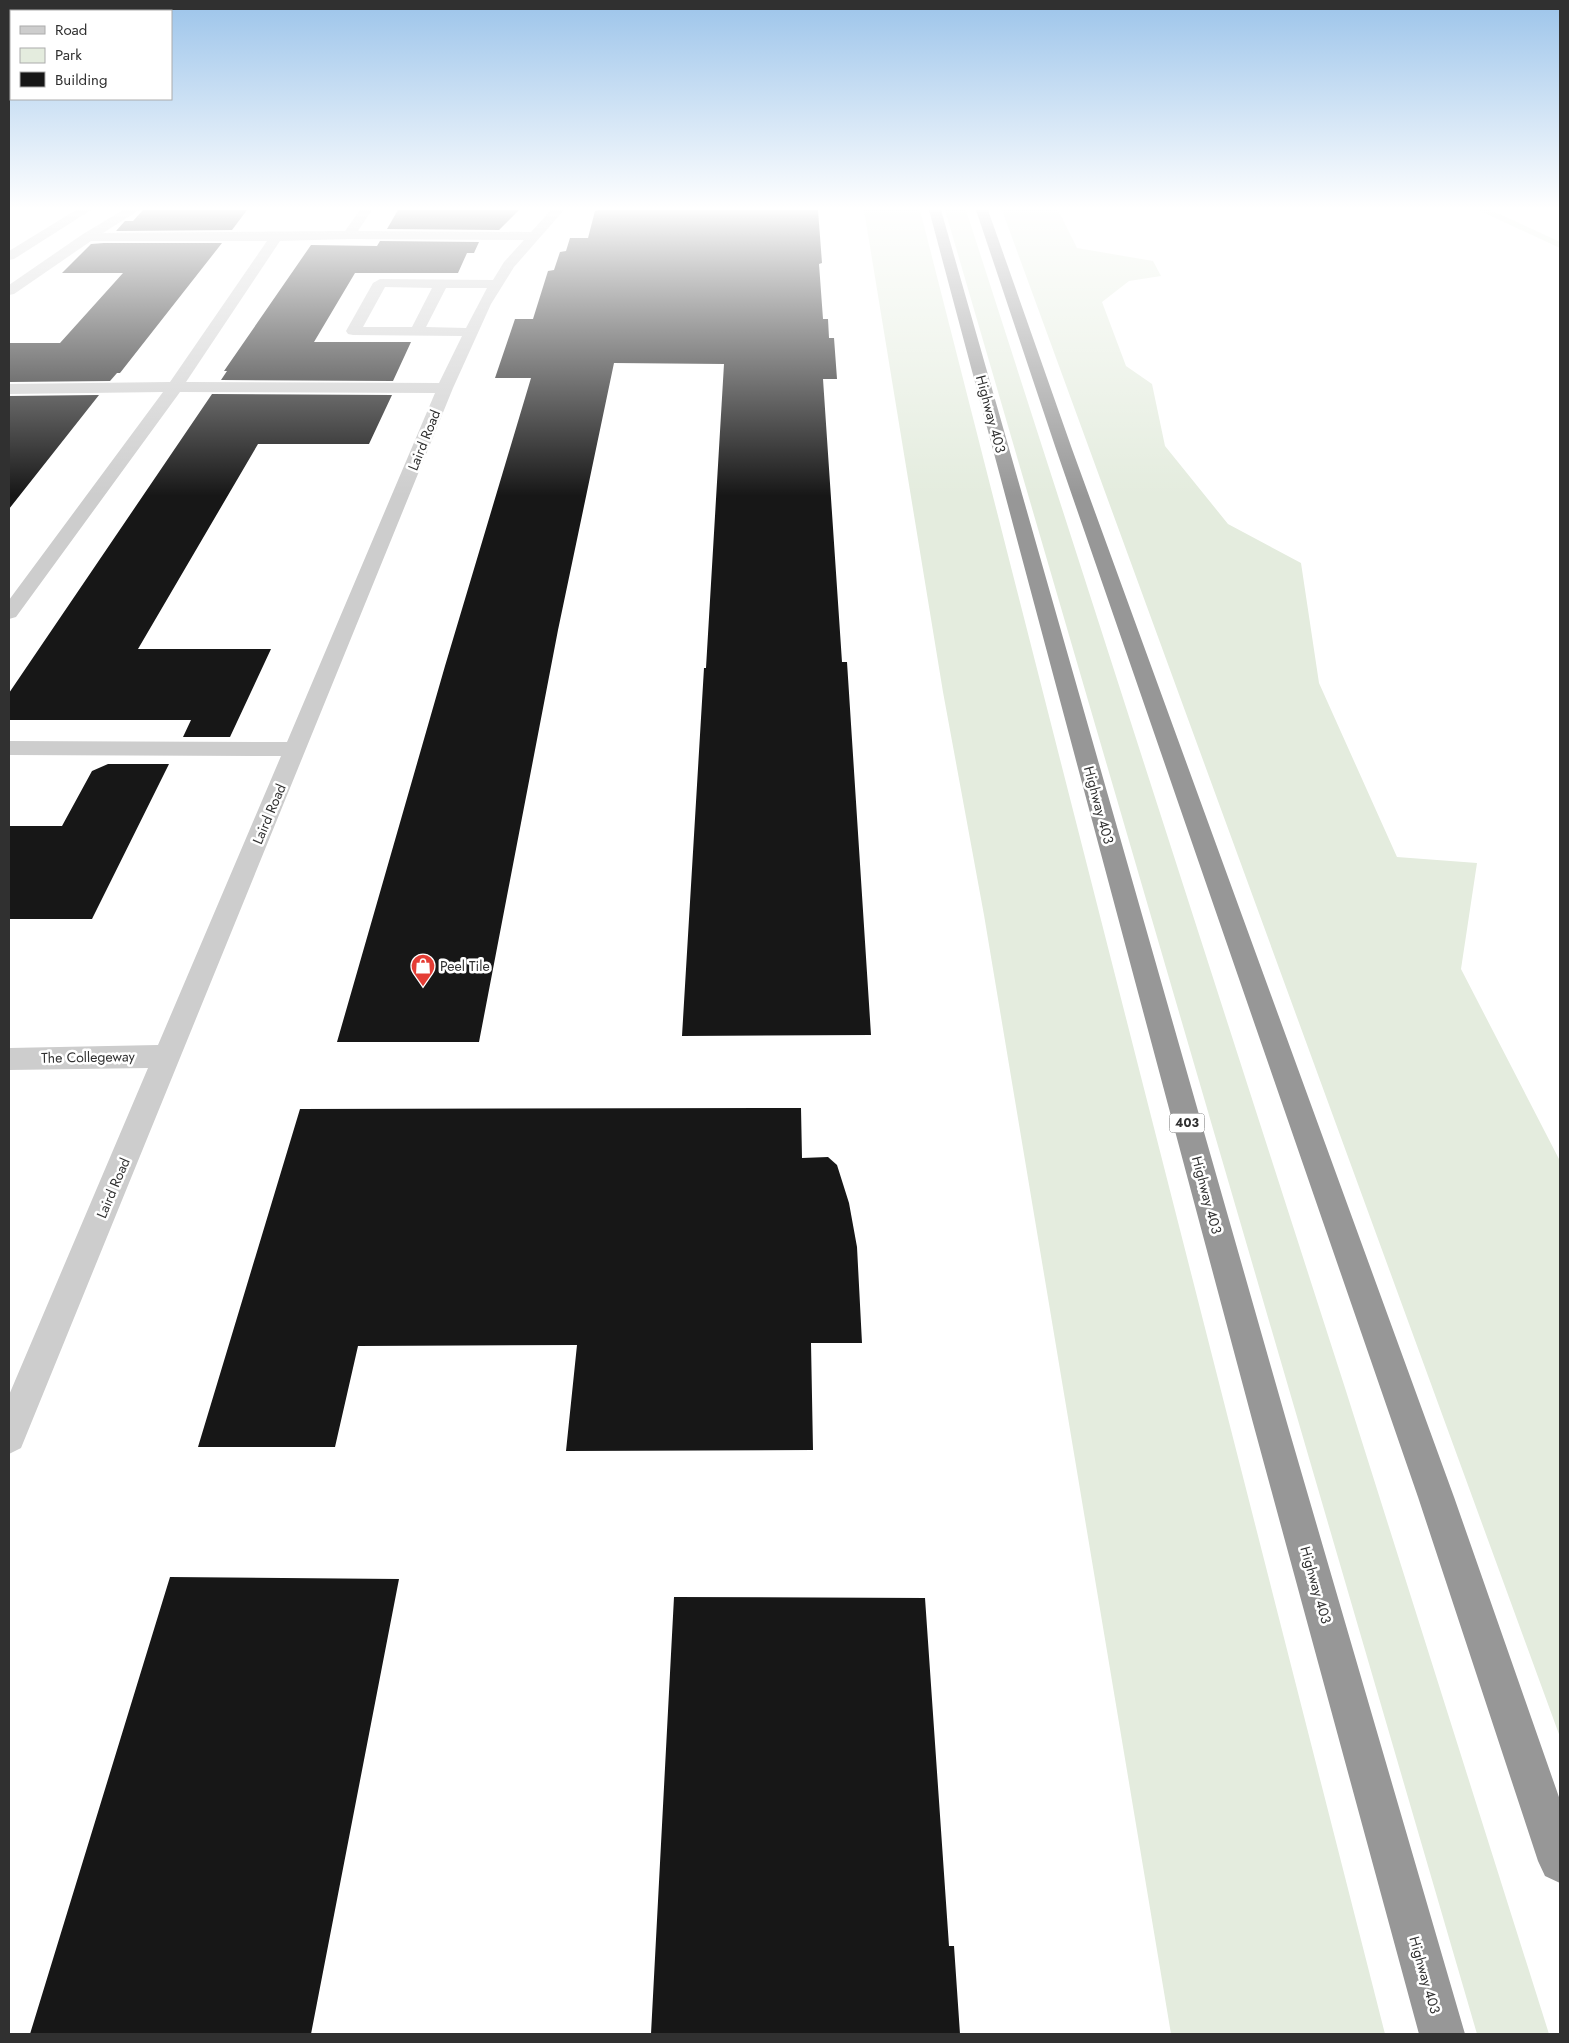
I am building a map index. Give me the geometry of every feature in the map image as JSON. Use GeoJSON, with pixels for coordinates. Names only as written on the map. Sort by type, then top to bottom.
{"type":"FeatureCollection","features":[{"type":"Feature","properties":{"kind":"highway","name":"Highway 403"},"geometry":{"type":"LineString","coordinates":[[961,305],[1270,1423],[1442,2034]]}},
{"type":"Feature","properties":{"kind":"highway"},"geometry":{"type":"LineString","coordinates":[[1015,305],[1070,468],[1436,1497],[1560,1861]]}},
{"type":"Feature","properties":{"kind":"street"},"geometry":{"type":"LineString","coordinates":[[9,613],[175,387],[230,305]]}},
{"type":"Feature","properties":{"kind":"street"},"geometry":{"type":"LineString","coordinates":[[367,305],[353,331],[471,332]]}},
{"type":"Feature","properties":{"kind":"street"},"geometry":{"type":"LineString","coordinates":[[417,331],[430,305]]}},
{"type":"Feature","properties":{"kind":"street","name":"Laird Road"},"geometry":{"type":"LineString","coordinates":[[9,1436],[445,388],[483,305]]}},
{"type":"Feature","properties":{"kind":"street"},"geometry":{"type":"LineString","coordinates":[[9,389],[175,387],[445,388]]}},
{"type":"Feature","properties":{"kind":"street"},"geometry":{"type":"LineString","coordinates":[[9,748],[296,749]]}},
{"type":"Feature","properties":{"kind":"street","name":"The Collegeway"},"geometry":{"type":"LineString","coordinates":[[9,1059],[166,1056]]}},
{"type":"Feature","properties":{"kind":"green space"},"geometry":{"type":"Polygon","coordinates":[[[880,305],[944,305],[1385,2034],[1171,2034],[984,915],[943,692],[880,305]]]}},
{"type":"Feature","properties":{"kind":"green space"},"geometry":{"type":"Polygon","coordinates":[[[973,305],[997,305],[1346,1391],[1549,2034],[1477,2034],[973,305]]]}},
{"type":"Feature","properties":{"kind":"green space"},"geometry":{"type":"Polygon","coordinates":[[[1037,305],[1103,305],[1126,366],[1152,384],[1165,446],[1228,524],[1301,563],[1319,683],[1397,857],[1477,863],[1461,969],[1560,1161],[1560,1737],[1037,305]]]}},
{"type":"Feature","properties":{"kind":"building"},"geometry":{"type":"Polygon","coordinates":[[[94,305],[173,305],[120,373],[117,373],[110,381],[9,382],[9,343],[60,343],[94,305]]]}},
{"type":"Feature","properties":{"kind":"building"},"geometry":{"type":"Polygon","coordinates":[[[269,305],[336,305],[314,342],[411,342],[393,381],[221,380],[227,371],[224,371],[269,305]]]}},
{"type":"Feature","properties":{"kind":"building"},"geometry":{"type":"Polygon","coordinates":[[[537,305],[822,305],[823,319],[828,319],[829,338],[834,338],[837,379],[823,379],[842,662],[847,662],[871,1035],[682,1036],[724,364],[614,363],[558,630],[479,1042],[337,1042],[445,666],[531,378],[495,378],[515,319],[533,319],[537,305]]]}},
{"type":"Feature","properties":{"kind":"building"},"geometry":{"type":"Polygon","coordinates":[[[212,394],[392,395],[369,444],[258,444],[138,649],[271,649],[230,737],[183,737],[191,720],[9,720],[9,693],[212,394]]]}},
{"type":"Feature","properties":{"kind":"building"},"geometry":{"type":"Polygon","coordinates":[[[99,395],[9,509],[9,396],[99,395]]]}},
{"type":"Feature","properties":{"kind":"building"},"geometry":{"type":"Polygon","coordinates":[[[108,764],[169,764],[92,919],[9,919],[9,826],[62,826],[92,771],[108,764]]]}},
{"type":"Feature","properties":{"kind":"building"},"geometry":{"type":"Polygon","coordinates":[[[801,1108],[802,1158],[828,1157],[837,1165],[849,1203],[857,1247],[862,1343],[811,1343],[813,1450],[566,1451],[577,1345],[358,1346],[335,1447],[198,1447],[300,1109],[801,1108]]]}},
{"type":"Feature","properties":{"kind":"building"},"geometry":{"type":"Polygon","coordinates":[[[170,1577],[399,1579],[311,2034],[30,2034],[170,1577]]]}},
{"type":"Feature","properties":{"kind":"building"},"geometry":{"type":"Polygon","coordinates":[[[674,1597],[925,1598],[949,1946],[954,1946],[960,2034],[651,2034],[674,1597]]]}},
{"type":"Feature","properties":{"kind":"place","name":"Peel Tile"},"geometry":{"type":"Point","coordinates":[423,987]}}]}
